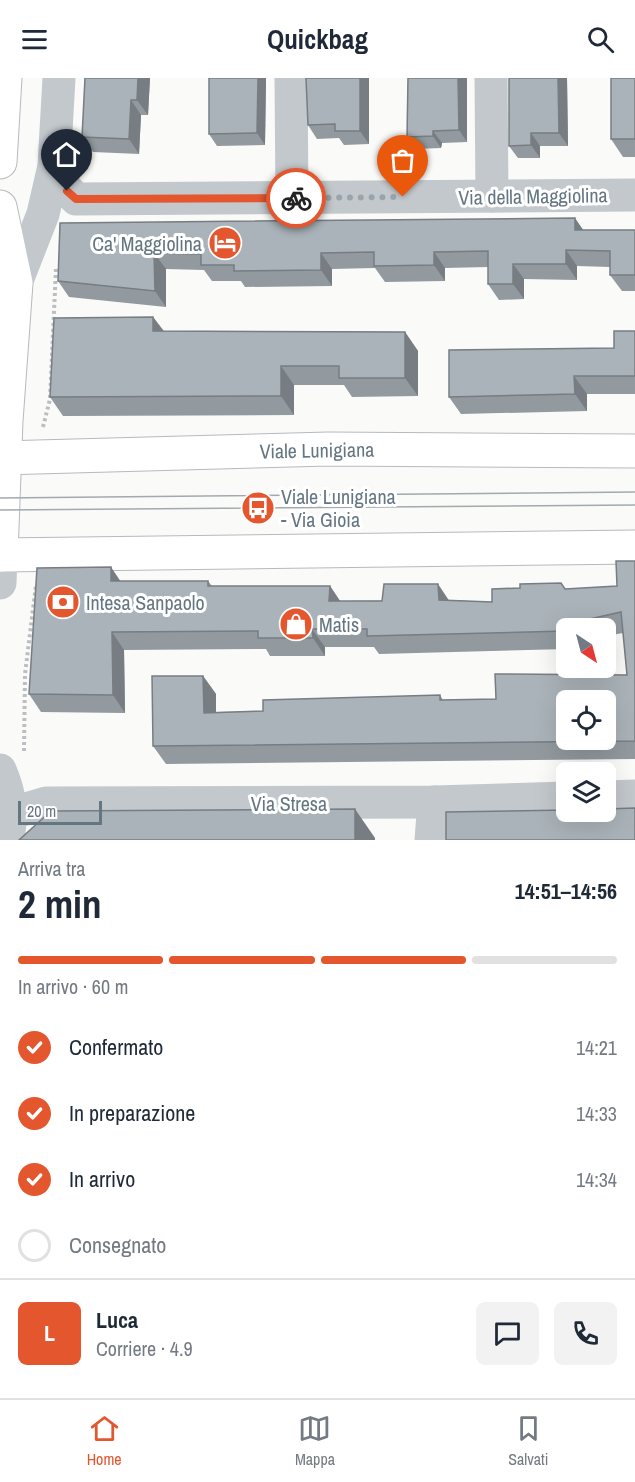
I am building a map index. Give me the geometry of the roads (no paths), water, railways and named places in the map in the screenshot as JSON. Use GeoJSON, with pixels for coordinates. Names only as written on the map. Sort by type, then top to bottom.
{"type":"FeatureCollection","features":[{"type":"Feature","properties":{"kind":"main road"},"geometry":{"type":"LineString","coordinates":[[0,162],[5,78]]}},
{"type":"Feature","properties":{"kind":"main road"},"geometry":{"type":"LineString","coordinates":[[0,207],[16,283],[2,458],[0,564],[635,547]]}},
{"type":"Feature","properties":{"kind":"main road","name":"Viale Lunigiana"},"geometry":{"type":"LineString","coordinates":[[2,458],[328,449],[635,451]]}},
{"type":"Feature","properties":{"kind":"street"},"geometry":{"type":"LineString","coordinates":[[16,283],[43,214],[54,166],[59,78]]}},
{"type":"Feature","properties":{"kind":"street"},"geometry":{"type":"LineString","coordinates":[[291,78],[292,198]]}},
{"type":"Feature","properties":{"kind":"street"},"geometry":{"type":"LineString","coordinates":[[491,78],[492,196]]}},
{"type":"Feature","properties":{"kind":"street","name":"Via della Maggiolina"},"geometry":{"type":"LineString","coordinates":[[54,166],[62,184],[76,199],[635,195]]}},
{"type":"Feature","properties":{"kind":"street"},"geometry":{"type":"LineString","coordinates":[[10,826],[9,791],[12,765]]}},
{"type":"Feature","properties":{"kind":"street"},"geometry":{"type":"LineString","coordinates":[[616,797],[635,796]]}},
{"type":"Feature","properties":{"kind":"street","name":"Via Stresa"},"geometry":{"type":"LineString","coordinates":[[10,826],[46,803],[434,802],[556,798]]}},
{"type":"Feature","properties":{"kind":"street"},"geometry":{"type":"LineString","coordinates":[[431,840],[434,802]]}},
{"type":"Feature","properties":{"kind":"tram line"},"geometry":{"type":"LineString","coordinates":[[0,498],[635,492]]}},
{"type":"Feature","properties":{"kind":"tram line"},"geometry":{"type":"LineString","coordinates":[[0,510],[635,505]]}},
{"type":"Feature","properties":{"kind":"place","name":"Ca' Maggiolina"},"geometry":{"type":"Point","coordinates":[225,243]}},
{"type":"Feature","properties":{"kind":"place","name":"Viale Lunigiana - Via Gioia"},"geometry":{"type":"Point","coordinates":[258,508]}},
{"type":"Feature","properties":{"kind":"place","name":"Intesa Sanpaolo"},"geometry":{"type":"Point","coordinates":[63,602]}},
{"type":"Feature","properties":{"kind":"place","name":"Matis"},"geometry":{"type":"Point","coordinates":[296,624]}}]}
